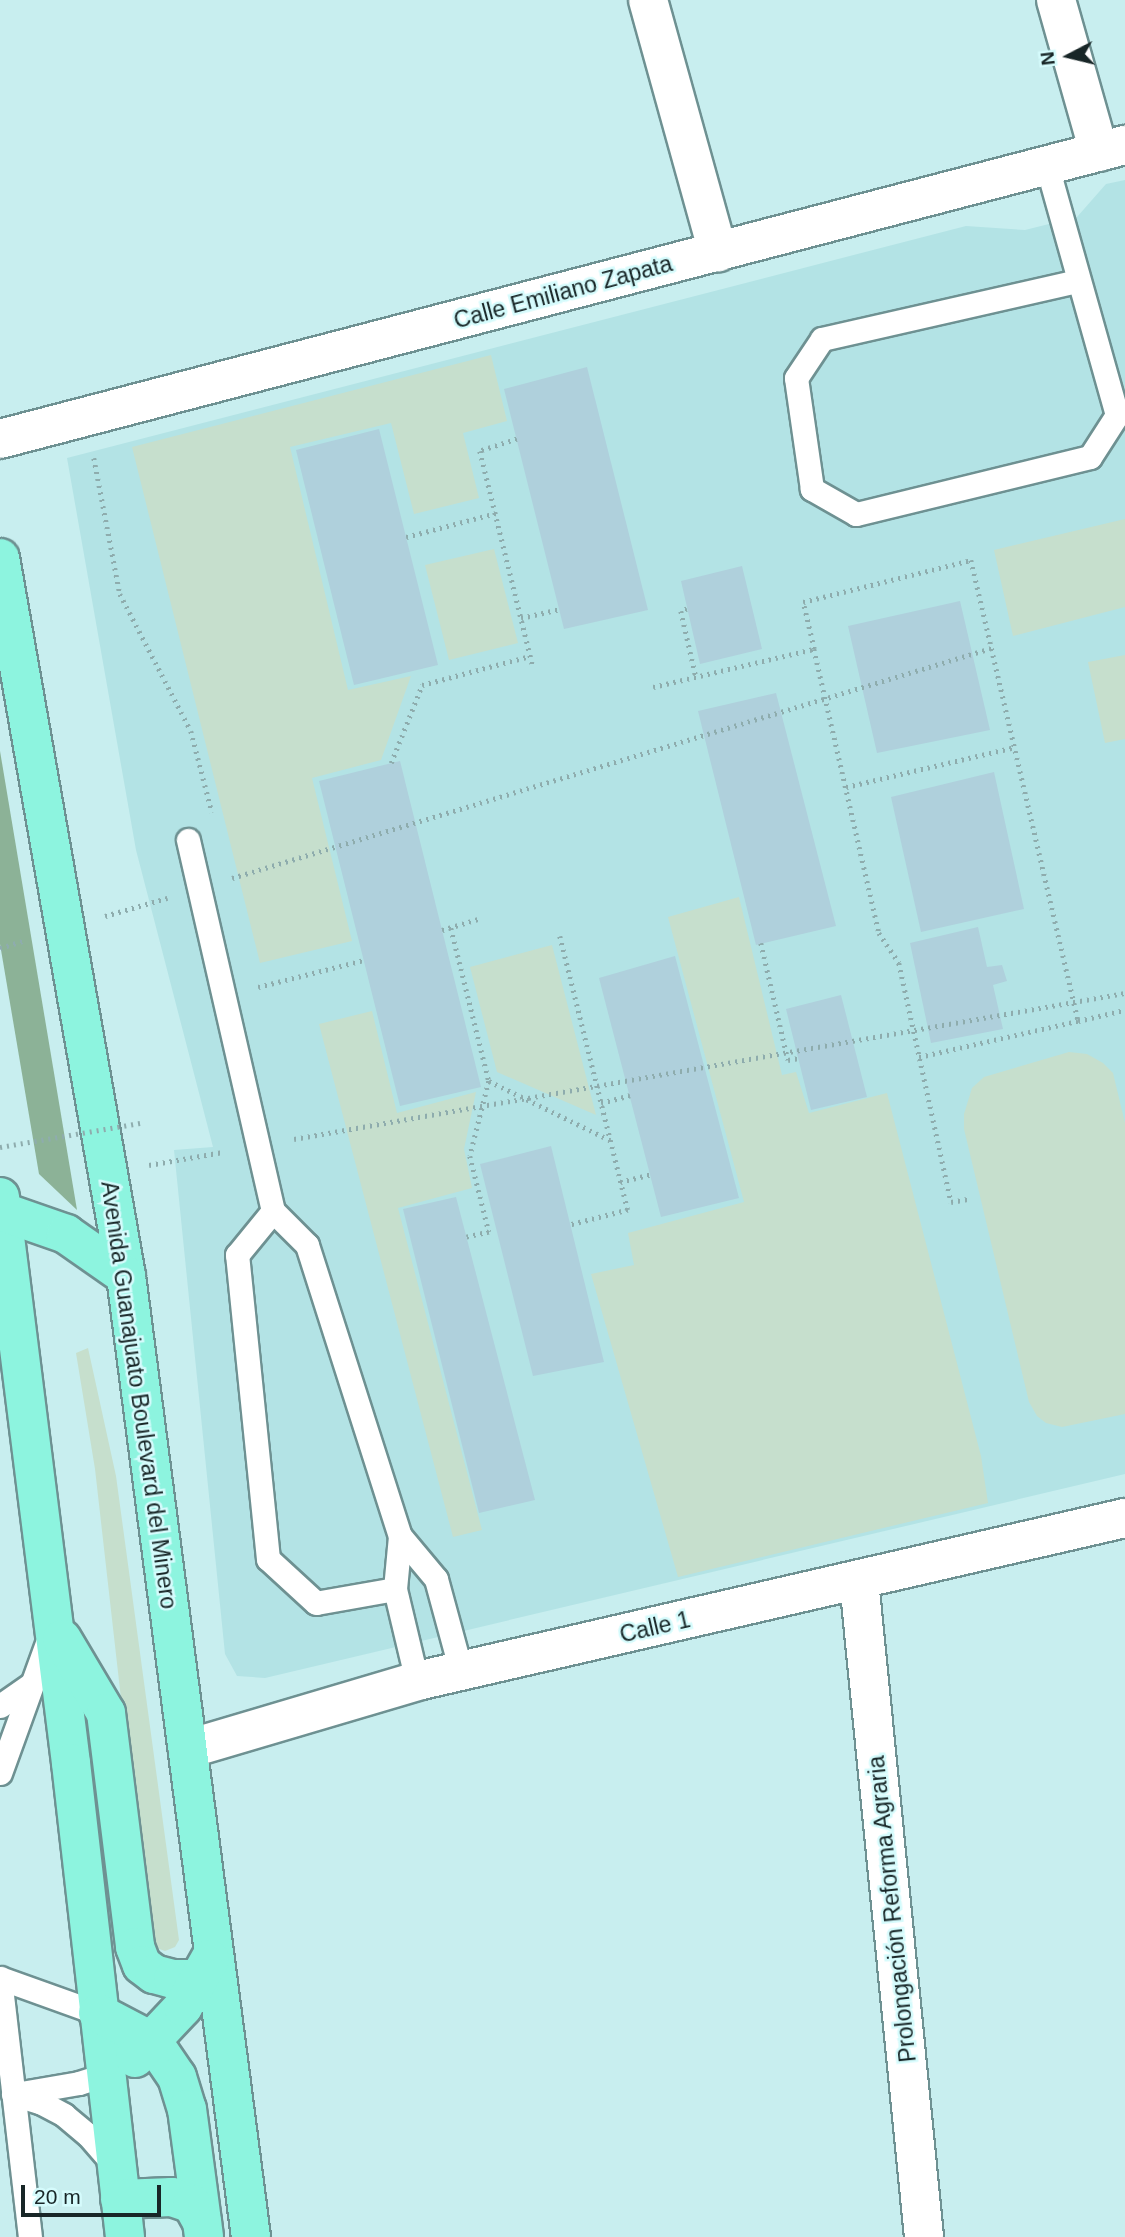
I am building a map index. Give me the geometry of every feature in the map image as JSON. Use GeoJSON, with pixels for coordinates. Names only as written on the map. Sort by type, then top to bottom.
{"type":"FeatureCollection","features":[{"type":"Feature","properties":{"kind":"main road","name":"Avenida Guanajuato Boulevard del Minero"},"geometry":{"type":"LineString","coordinates":[[0,558],[126,1276],[188,1749],[206,1965],[251,2237]]}},
{"type":"Feature","properties":{"kind":"main road"},"geometry":{"type":"LineString","coordinates":[[125,2237],[1,1207],[66,1234],[126,1276]]}},
{"type":"Feature","properties":{"kind":"main road"},"geometry":{"type":"LineString","coordinates":[[53,1626],[106,1713],[135,1947],[142,1965],[154,1974],[173,1979],[206,1965]]}},
{"type":"Feature","properties":{"kind":"main road"},"geometry":{"type":"LineString","coordinates":[[106,2074],[130,2063],[153,2042],[183,2007],[206,1965]]}},
{"type":"Feature","properties":{"kind":"main road"},"geometry":{"type":"LineString","coordinates":[[98,2013],[153,2042],[177,2077],[187,2109],[203,2229]]}},
{"type":"Feature","properties":{"kind":"main road"},"geometry":{"type":"LineString","coordinates":[[118,2183],[192,2204],[203,2229]]}},
{"type":"Feature","properties":{"kind":"street"},"geometry":{"type":"LineString","coordinates":[[648,0],[718,252]]}},
{"type":"Feature","properties":{"kind":"street"},"geometry":{"type":"LineString","coordinates":[[1056,0],[1112,149]]}},
{"type":"Feature","properties":{"kind":"street","name":"Calle Emiliano Zapata"},"geometry":{"type":"LineString","coordinates":[[0,439],[1112,149]]}},
{"type":"Feature","properties":{"kind":"street","name":"Calle 1"},"geometry":{"type":"LineString","coordinates":[[188,1749],[417,1681],[1125,1518]]}},
{"type":"Feature","properties":{"kind":"street","name":"Prolongación Reforma Agraria"},"geometry":{"type":"LineString","coordinates":[[859,1581],[924,2237]]}},
{"type":"Feature","properties":{"kind":"lane"},"geometry":{"type":"LineString","coordinates":[[1047,166],[1118,415],[1090,457],[856,514],[812,489],[796,378],[822,339],[1078,281]]}},
{"type":"Feature","properties":{"kind":"lane"},"geometry":{"type":"LineString","coordinates":[[188,840],[273,1211],[307,1245],[400,1536],[436,1579],[461,1671]]}},
{"type":"Feature","properties":{"kind":"lane"},"geometry":{"type":"LineString","coordinates":[[273,1211],[237,1255],[268,1559],[316,1603],[395,1589]]}},
{"type":"Feature","properties":{"kind":"lane"},"geometry":{"type":"LineString","coordinates":[[400,1536],[395,1589],[417,1681]]}},
{"type":"Feature","properties":{"kind":"lane"},"geometry":{"type":"LineString","coordinates":[[0,1773],[53,1626]]}},
{"type":"Feature","properties":{"kind":"lane"},"geometry":{"type":"LineString","coordinates":[[0,1706],[32,1684]]}},
{"type":"Feature","properties":{"kind":"lane"},"geometry":{"type":"LineString","coordinates":[[30,2237],[7,2094],[0,1978],[98,2013]]}},
{"type":"Feature","properties":{"kind":"lane"},"geometry":{"type":"LineString","coordinates":[[7,2094],[47,2090],[106,2074]]}},
{"type":"Feature","properties":{"kind":"lane"},"geometry":{"type":"LineString","coordinates":[[7,2094],[40,2102],[64,2115],[88,2135],[118,2183]]}},
{"type":"Feature","properties":{"kind":"path"},"geometry":{"type":"LineString","coordinates":[[87,416],[120,594],[191,731],[214,821]]}},
{"type":"Feature","properties":{"kind":"path"},"geometry":{"type":"LineString","coordinates":[[517,439],[480,450],[533,666]]}},
{"type":"Feature","properties":{"kind":"path"},"geometry":{"type":"LineString","coordinates":[[406,537],[496,513]]}},
{"type":"Feature","properties":{"kind":"path"},"geometry":{"type":"LineString","coordinates":[[968,1199],[951,1202],[899,963],[879,933],[803,602],[971,560],[1078,1021]]}},
{"type":"Feature","properties":{"kind":"path"},"geometry":{"type":"LineString","coordinates":[[521,618],[559,609]]}},
{"type":"Feature","properties":{"kind":"path"},"geometry":{"type":"LineString","coordinates":[[687,609],[681,611],[696,677]]}},
{"type":"Feature","properties":{"kind":"path"},"geometry":{"type":"LineString","coordinates":[[225,880],[992,648]]}},
{"type":"Feature","properties":{"kind":"path"},"geometry":{"type":"LineString","coordinates":[[653,687],[814,649]]}},
{"type":"Feature","properties":{"kind":"path"},"geometry":{"type":"LineString","coordinates":[[391,763],[422,685],[530,656]]}},
{"type":"Feature","properties":{"kind":"path"},"geometry":{"type":"LineString","coordinates":[[846,787],[1015,747]]}},
{"type":"Feature","properties":{"kind":"path"},"geometry":{"type":"LineString","coordinates":[[228,872],[231,885]]}},
{"type":"Feature","properties":{"kind":"path"},"geometry":{"type":"LineString","coordinates":[[93,920],[172,896]]}},
{"type":"Feature","properties":{"kind":"path"},"geometry":{"type":"LineString","coordinates":[[442,930],[479,919]]}},
{"type":"Feature","properties":{"kind":"path"},"geometry":{"type":"LineString","coordinates":[[451,928],[489,1082],[470,1156],[489,1232],[467,1237]]}},
{"type":"Feature","properties":{"kind":"path"},"geometry":{"type":"LineString","coordinates":[[560,936],[628,1210],[570,1225]]}},
{"type":"Feature","properties":{"kind":"path"},"geometry":{"type":"LineString","coordinates":[[0,948],[26,940]]}},
{"type":"Feature","properties":{"kind":"path"},"geometry":{"type":"LineString","coordinates":[[761,943],[788,1060],[799,1058]]}},
{"type":"Feature","properties":{"kind":"path"},"geometry":{"type":"LineString","coordinates":[[255,975],[258,988],[364,960]]}},
{"type":"Feature","properties":{"kind":"path"},"geometry":{"type":"LineString","coordinates":[[288,1140],[1125,993]]}},
{"type":"Feature","properties":{"kind":"path"},"geometry":{"type":"LineString","coordinates":[[919,1057],[1125,1010]]}},
{"type":"Feature","properties":{"kind":"path"},"geometry":{"type":"LineString","coordinates":[[489,1082],[611,1140]]}},
{"type":"Feature","properties":{"kind":"path"},"geometry":{"type":"LineString","coordinates":[[601,1103],[630,1095]]}},
{"type":"Feature","properties":{"kind":"path"},"geometry":{"type":"LineString","coordinates":[[0,1147],[140,1123]]}},
{"type":"Feature","properties":{"kind":"path"},"geometry":{"type":"LineString","coordinates":[[137,1167],[233,1150]]}},
{"type":"Feature","properties":{"kind":"path"},"geometry":{"type":"LineString","coordinates":[[621,1182],[651,1174]]}},
{"type":"Feature","properties":{"kind":"shaded area"},"geometry":{"type":"Polygon","coordinates":[[[1125,180],[1125,1474],[265,1678],[237,1676],[225,1654],[174,1150],[213,1147],[136,850],[67,458],[966,226],[1025,230],[1077,217],[1106,184],[1125,180]]]}},
{"type":"Feature","properties":{"kind":"green space"},"geometry":{"type":"Polygon","coordinates":[[[491,355],[507,421],[463,433],[479,498],[414,514],[391,423],[290,447],[348,690],[411,676],[381,760],[312,778],[352,941],[260,963],[132,447],[491,355]]]}},
{"type":"Feature","properties":{"kind":"green space"},"geometry":{"type":"Polygon","coordinates":[[[1125,519],[1125,607],[1013,636],[994,550],[1125,519]]]}},
{"type":"Feature","properties":{"kind":"green space"},"geometry":{"type":"Polygon","coordinates":[[[494,549],[518,643],[449,660],[425,565],[494,549]]]}},
{"type":"Feature","properties":{"kind":"green space"},"geometry":{"type":"Polygon","coordinates":[[[1125,655],[1125,739],[1105,743],[1088,662],[1125,655]]]}},
{"type":"Feature","properties":{"kind":"green space"},"geometry":{"type":"Polygon","coordinates":[[[0,751],[77,1210],[39,1174],[0,944],[0,751]]]}},
{"type":"Feature","properties":{"kind":"green space"},"geometry":{"type":"Polygon","coordinates":[[[739,897],[782,1075],[796,1072],[809,1113],[887,1093],[981,1456],[988,1503],[678,1577],[591,1274],[634,1265],[628,1233],[744,1202],[668,917],[739,897]]]}},
{"type":"Feature","properties":{"kind":"green space"},"geometry":{"type":"Polygon","coordinates":[[[552,945],[596,1115],[497,1072],[470,967],[552,945]]]}},
{"type":"Feature","properties":{"kind":"green space"},"geometry":{"type":"Polygon","coordinates":[[[372,1011],[397,1113],[476,1092],[464,1149],[472,1188],[398,1208],[482,1530],[453,1537],[319,1024],[372,1011]]]}},
{"type":"Feature","properties":{"kind":"green space"},"geometry":{"type":"Polygon","coordinates":[[[1069,1052],[1087,1054],[1103,1063],[1113,1073],[1125,1123],[1125,1414],[1062,1427],[1046,1423],[1037,1416],[1029,1402],[964,1129],[964,1114],[972,1088],[984,1077],[1069,1052]]]}},
{"type":"Feature","properties":{"kind":"green space"},"geometry":{"type":"Polygon","coordinates":[[[88,1348],[116,1476],[179,1940],[175,1947],[165,1951],[154,1947],[148,1937],[95,1469],[76,1353],[88,1348]]]}},
{"type":"Feature","properties":{"kind":"building"},"geometry":{"type":"Polygon","coordinates":[[[587,367],[648,610],[564,629],[504,389],[587,367]]]}},
{"type":"Feature","properties":{"kind":"building"},"geometry":{"type":"Polygon","coordinates":[[[379,429],[438,665],[354,685],[296,450],[379,429]]]}},
{"type":"Feature","properties":{"kind":"building"},"geometry":{"type":"Polygon","coordinates":[[[742,566],[762,649],[700,664],[681,581],[742,566]]]}},
{"type":"Feature","properties":{"kind":"building"},"geometry":{"type":"Polygon","coordinates":[[[960,601],[990,730],[877,753],[848,626],[960,601]]]}},
{"type":"Feature","properties":{"kind":"building"},"geometry":{"type":"Polygon","coordinates":[[[776,693],[836,926],[756,945],[698,711],[776,693]]]}},
{"type":"Feature","properties":{"kind":"building"},"geometry":{"type":"Polygon","coordinates":[[[400,761],[481,1087],[400,1106],[319,781],[400,761]]]}},
{"type":"Feature","properties":{"kind":"building"},"geometry":{"type":"Polygon","coordinates":[[[994,772],[1024,909],[921,932],[891,797],[994,772]]]}},
{"type":"Feature","properties":{"kind":"building"},"geometry":{"type":"Polygon","coordinates":[[[978,927],[987,967],[1002,965],[1007,981],[993,985],[1003,1029],[931,1043],[910,943],[978,927]]]}},
{"type":"Feature","properties":{"kind":"building"},"geometry":{"type":"Polygon","coordinates":[[[675,956],[739,1198],[661,1217],[599,978],[675,956]]]}},
{"type":"Feature","properties":{"kind":"building"},"geometry":{"type":"Polygon","coordinates":[[[841,995],[867,1097],[811,1110],[786,1009],[841,995]]]}},
{"type":"Feature","properties":{"kind":"building"},"geometry":{"type":"Polygon","coordinates":[[[551,1146],[604,1362],[533,1376],[480,1164],[551,1146]]]}},
{"type":"Feature","properties":{"kind":"building"},"geometry":{"type":"Polygon","coordinates":[[[456,1197],[535,1500],[479,1513],[403,1209],[456,1197]]]}}]}
